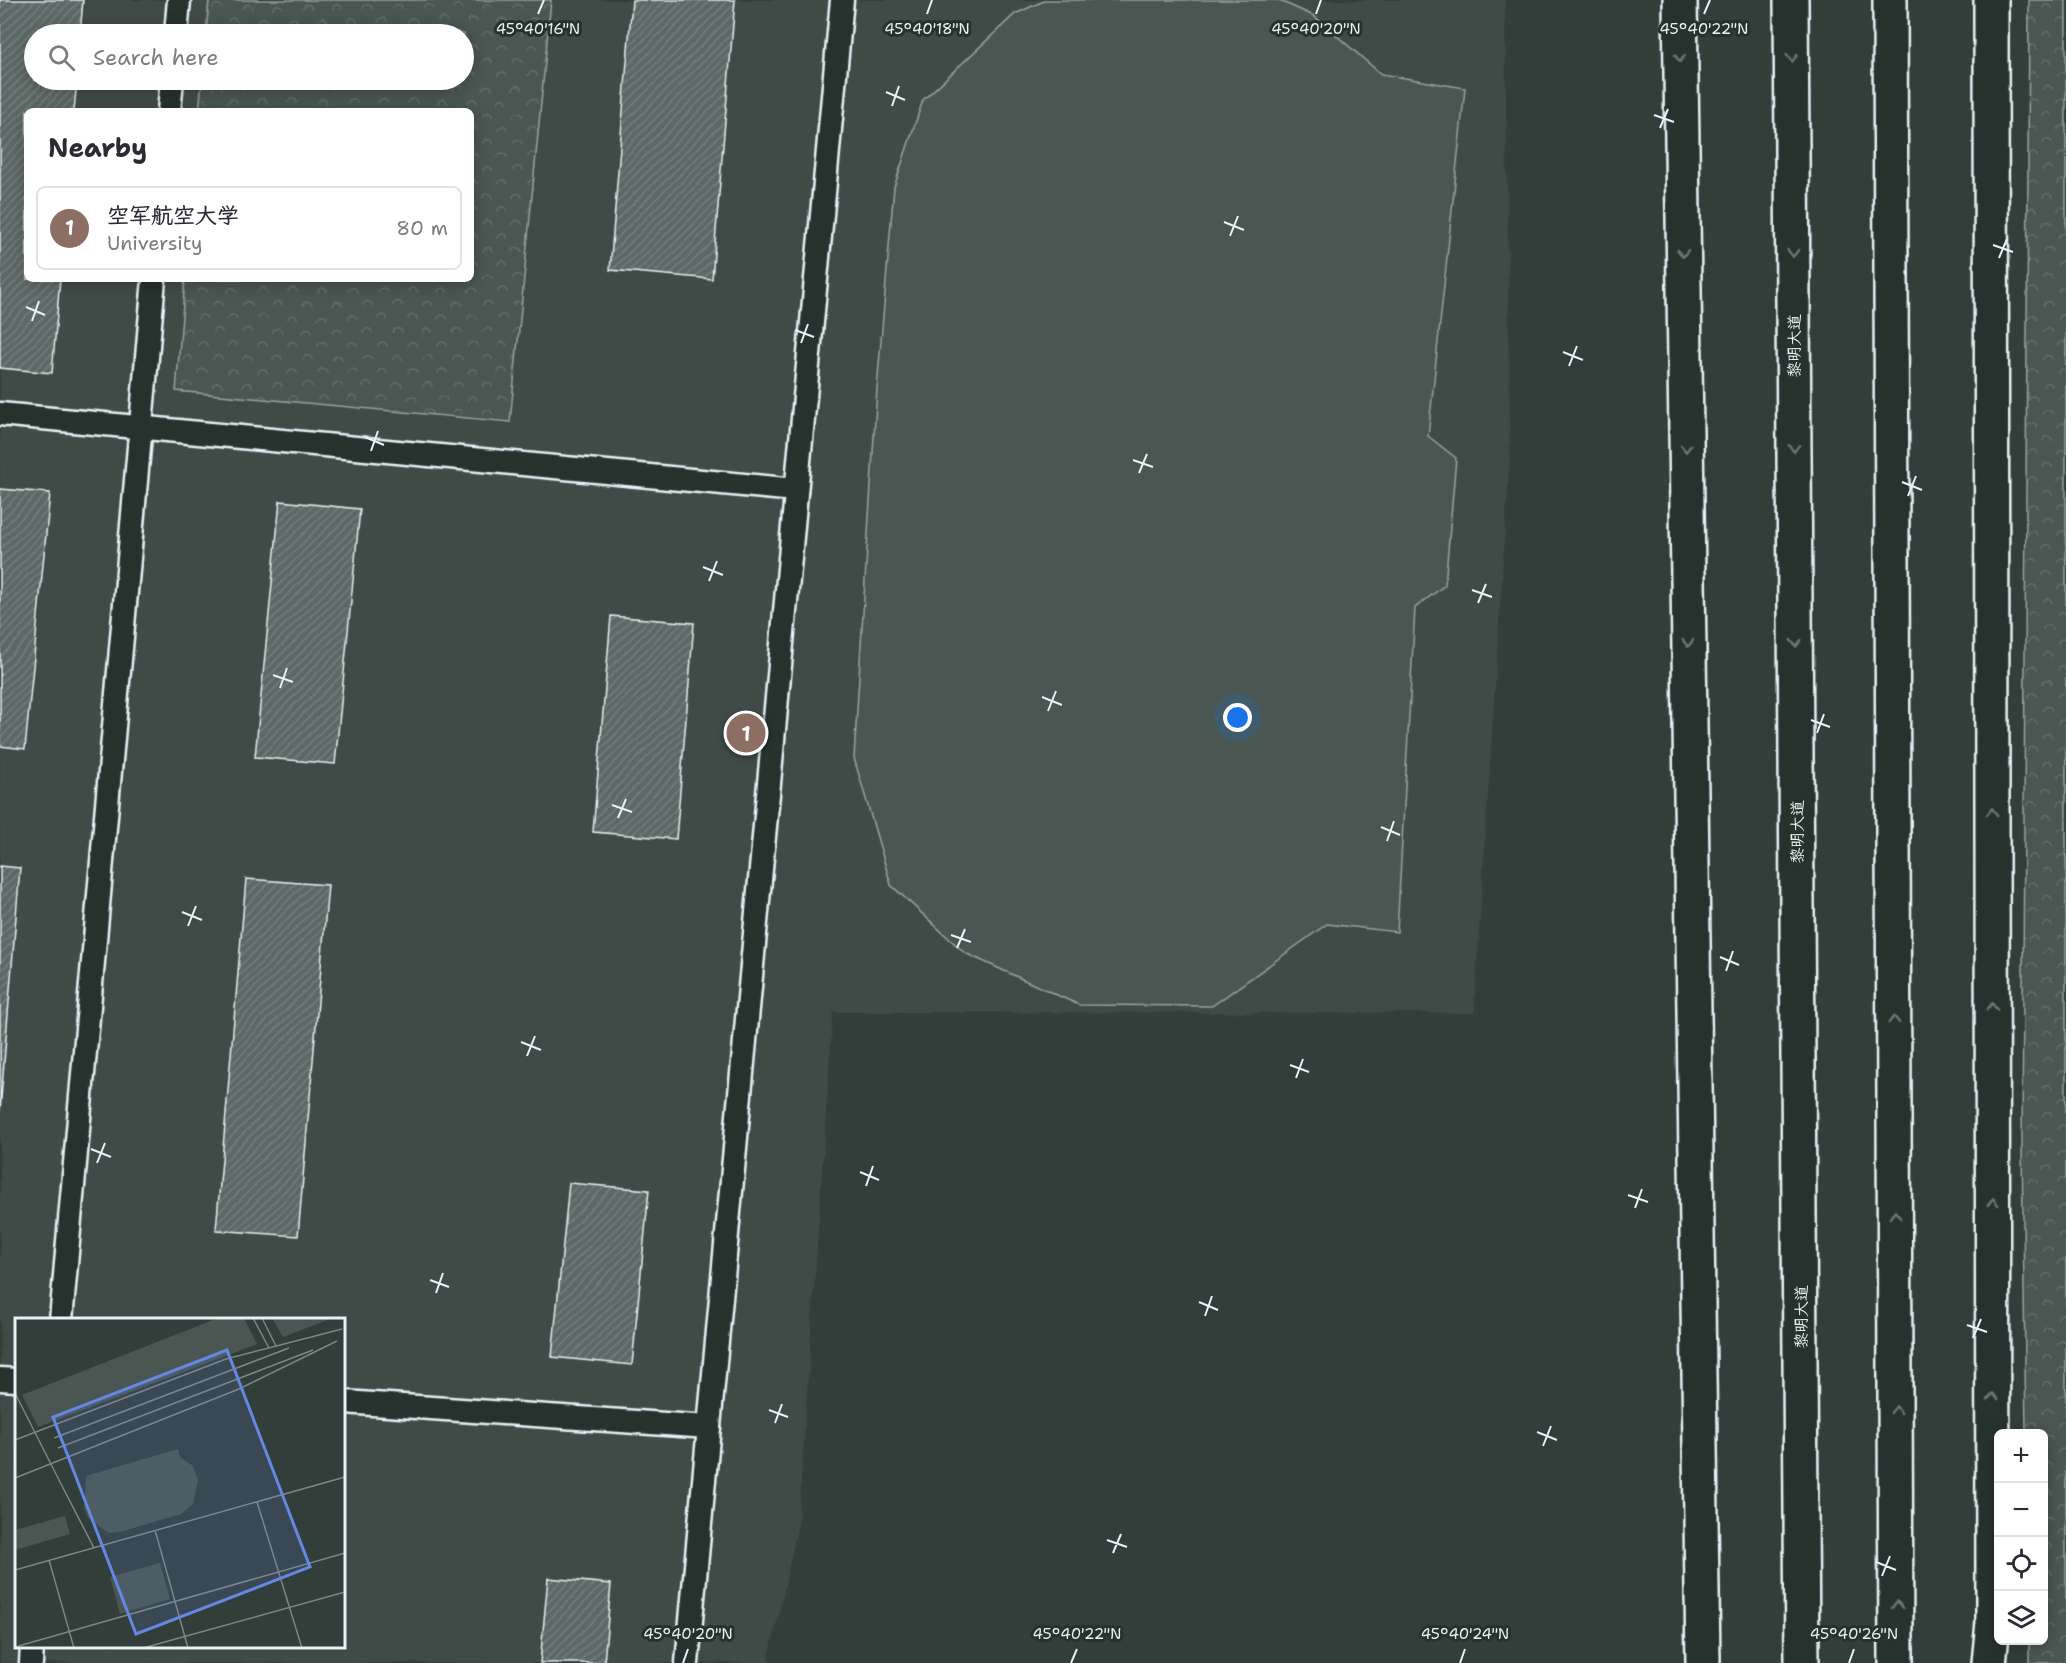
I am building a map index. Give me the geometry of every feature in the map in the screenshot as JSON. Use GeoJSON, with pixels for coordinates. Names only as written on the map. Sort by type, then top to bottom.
{"type":"FeatureCollection","features":[{"type":"Feature","properties":{"kind":"highway"},"geometry":{"type":"LineString","coordinates":[[1680,0],[1703,1663]]}},
{"type":"Feature","properties":{"kind":"highway","name":"黎明大道"},"geometry":{"type":"LineString","coordinates":[[1791,0],[1802,1663]]}},
{"type":"Feature","properties":{"kind":"highway"},"geometry":{"type":"LineString","coordinates":[[1890,0],[1896,1663]]}},
{"type":"Feature","properties":{"kind":"highway"},"geometry":{"type":"LineString","coordinates":[[1989,1663],[1993,1623],[1990,0]]}},
{"type":"Feature","properties":{"kind":"lane"},"geometry":{"type":"LineString","coordinates":[[177,24],[179,0]]}},
{"type":"Feature","properties":{"kind":"lane"},"geometry":{"type":"LineString","coordinates":[[687,1663],[842,0]]}},
{"type":"Feature","properties":{"kind":"lane"},"geometry":{"type":"LineString","coordinates":[[169,108],[171,90]]}},
{"type":"Feature","properties":{"kind":"lane"},"geometry":{"type":"LineString","coordinates":[[61,1318],[154,282]]}},
{"type":"Feature","properties":{"kind":"lane"},"geometry":{"type":"LineString","coordinates":[[0,414],[796,490]]}},
{"type":"Feature","properties":{"kind":"lane"},"geometry":{"type":"LineString","coordinates":[[0,1379],[15,1380]]}},
{"type":"Feature","properties":{"kind":"lane"},"geometry":{"type":"LineString","coordinates":[[345,1402],[709,1427]]}},
{"type":"Feature","properties":{"kind":"lane"},"geometry":{"type":"LineString","coordinates":[[31,1663],[32,1648]]}},
{"type":"Feature","properties":{"kind":"shaded area"},"geometry":{"type":"Polygon","coordinates":[[[0,0],[1505,0],[1510,454],[1474,1013],[833,1012],[798,1525],[768,1663],[0,1663],[0,0]]]}},
{"type":"Feature","properties":{"kind":"green space"},"geometry":{"type":"Polygon","coordinates":[[[209,0],[551,0],[510,422],[176,391],[185,282],[474,282],[474,108],[199,108],[201,90],[474,90],[474,24],[207,24],[209,0]]]}},
{"type":"Feature","properties":{"kind":"green space"},"geometry":{"type":"Polygon","coordinates":[[[1046,0],[1278,0],[1314,16],[1381,74],[1465,88],[1428,436],[1456,458],[1445,585],[1415,608],[1397,932],[1327,924],[1212,1006],[1079,1005],[965,953],[891,885],[854,758],[877,388],[894,187],[923,100],[1015,14],[1046,0]]]}},
{"type":"Feature","properties":{"kind":"green space"},"geometry":{"type":"Polygon","coordinates":[[[2029,0],[2066,0],[2066,1663],[2029,1663],[2029,1645],[2048,1645],[2048,1429],[2026,1429],[2022,1146],[2029,0]]]}},
{"type":"Feature","properties":{"kind":"building"},"geometry":{"type":"Polygon","coordinates":[[[0,0],[83,0],[81,24],[24,24],[24,90],[76,90],[74,108],[24,108],[24,282],[60,282],[52,373],[0,368],[0,0]]]}},
{"type":"Feature","properties":{"kind":"building"},"geometry":{"type":"Polygon","coordinates":[[[632,0],[735,0],[712,279],[610,270],[632,0]]]}},
{"type":"Feature","properties":{"kind":"building"},"geometry":{"type":"Polygon","coordinates":[[[0,489],[50,493],[25,749],[0,746],[0,489]]]}},
{"type":"Feature","properties":{"kind":"building"},"geometry":{"type":"Polygon","coordinates":[[[280,501],[360,509],[335,764],[255,757],[280,501]]]}},
{"type":"Feature","properties":{"kind":"building"},"geometry":{"type":"Polygon","coordinates":[[[611,616],[694,623],[676,839],[593,832],[611,616]]]}},
{"type":"Feature","properties":{"kind":"building"},"geometry":{"type":"Polygon","coordinates":[[[0,866],[20,868],[0,1111],[0,866]]]}},
{"type":"Feature","properties":{"kind":"building"},"geometry":{"type":"Polygon","coordinates":[[[246,879],[328,885],[298,1236],[216,1230],[246,879]]]}},
{"type":"Feature","properties":{"kind":"building"},"geometry":{"type":"Polygon","coordinates":[[[569,1183],[649,1190],[632,1365],[552,1357],[569,1183]]]}},
{"type":"Feature","properties":{"kind":"building"},"geometry":{"type":"Polygon","coordinates":[[[548,1578],[611,1584],[604,1663],[540,1663],[548,1578]]]}},
{"type":"Feature","properties":{"kind":"place","name":"空军航空大学"},"geometry":{"type":"Point","coordinates":[746,733]}}]}
